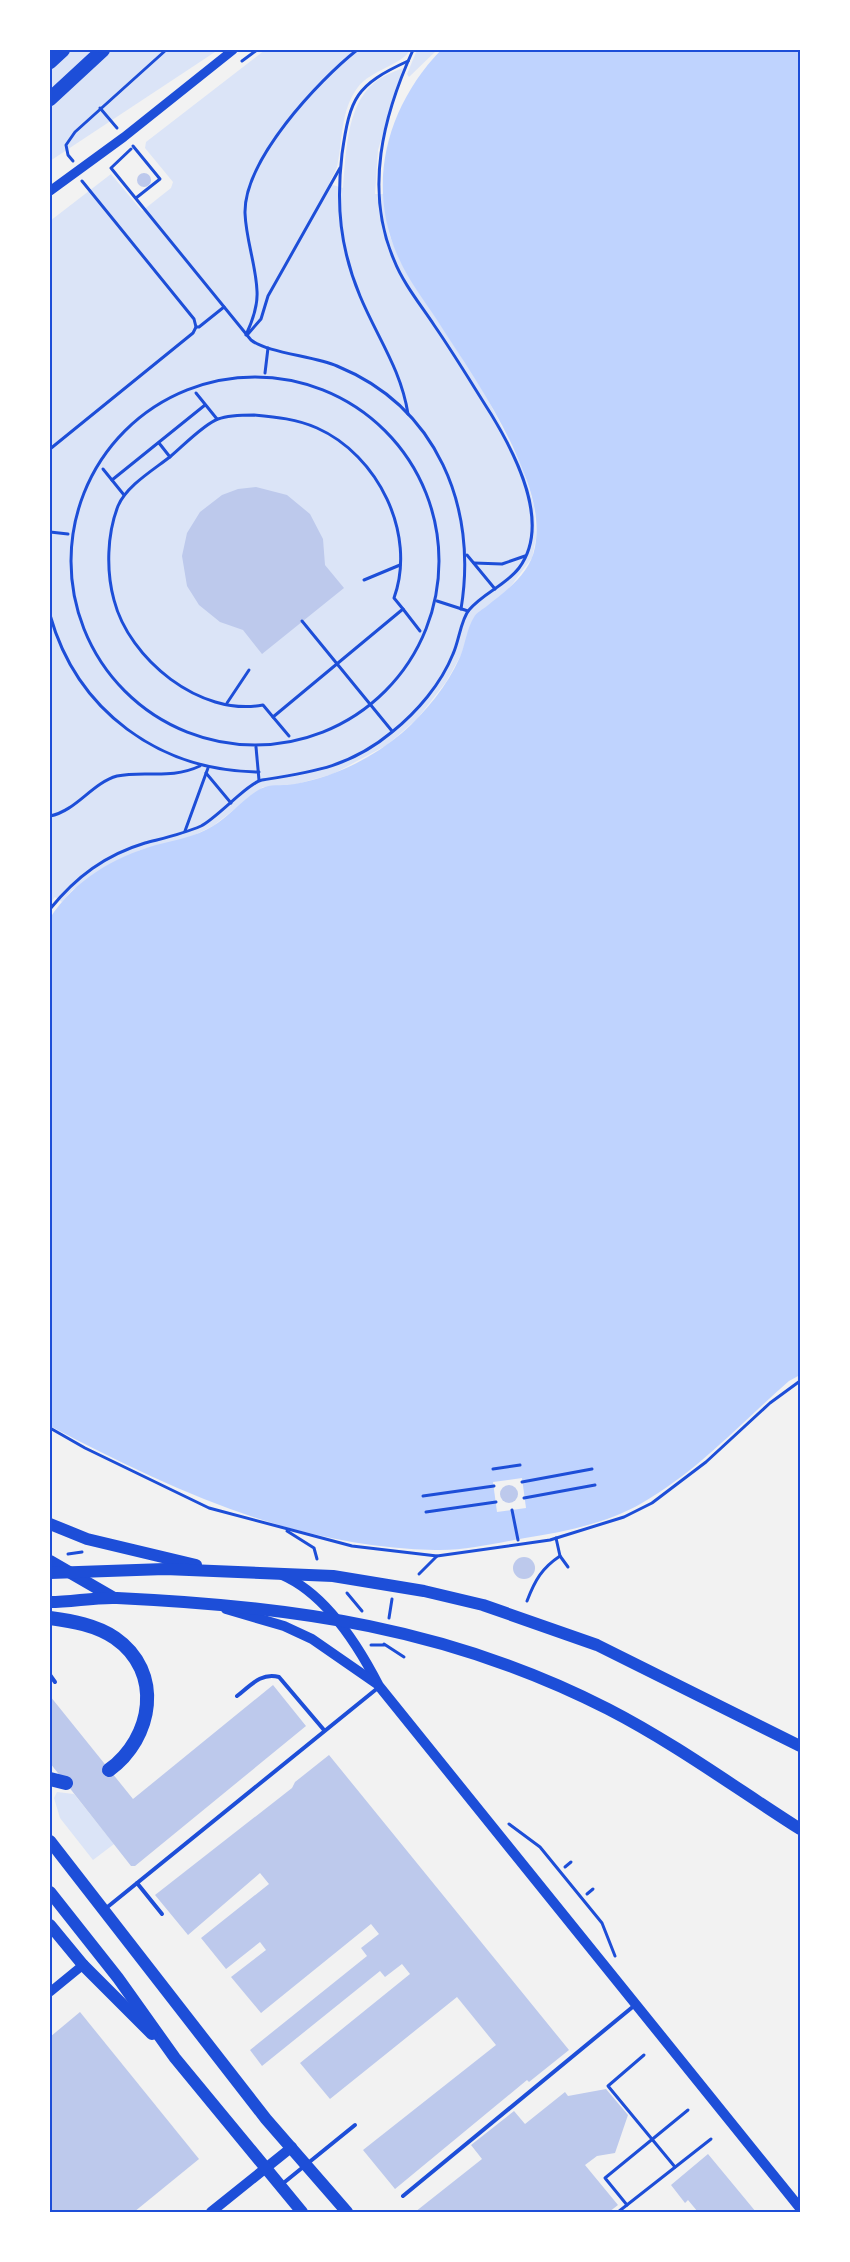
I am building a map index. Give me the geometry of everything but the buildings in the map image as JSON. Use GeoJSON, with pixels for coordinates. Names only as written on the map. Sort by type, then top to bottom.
{"type":"FeatureCollection","features":[{"type":"Feature","properties":{"kind":"highway"},"geometry":{"type":"LineString","coordinates":[[50,62],[63,50]]}},
{"type":"Feature","properties":{"kind":"highway"},"geometry":{"type":"LineString","coordinates":[[50,99],[103,50]]}},
{"type":"Feature","properties":{"kind":"highway"},"geometry":{"type":"LineString","coordinates":[[50,1618],[90,1626],[110,1635],[128,1650],[141,1670],[148,1701],[141,1734],[131,1751],[109,1770]]}},
{"type":"Feature","properties":{"kind":"highway"},"geometry":{"type":"LineString","coordinates":[[50,1779],[66,1783]]}},
{"type":"Feature","properties":{"kind":"main road"},"geometry":{"type":"LineString","coordinates":[[50,1524],[87,1539],[221,1572]]}},
{"type":"Feature","properties":{"kind":"main road"},"geometry":{"type":"LineString","coordinates":[[50,1561],[115,1598]]}},
{"type":"Feature","properties":{"kind":"main road"},"geometry":{"type":"LineString","coordinates":[[50,1573],[165,1569],[368,1580],[483,1605],[552,1627],[635,1662],[801,1746]]}},
{"type":"Feature","properties":{"kind":"main road"},"geometry":{"type":"LineString","coordinates":[[281,1575],[308,1589],[362,1653],[379,1686],[801,2208]]}},
{"type":"Feature","properties":{"kind":"main road"},"geometry":{"type":"LineString","coordinates":[[50,1602],[115,1598],[254,1608],[334,1619],[412,1634],[550,1682],[606,1708],[660,1738],[801,1829]]}},
{"type":"Feature","properties":{"kind":"main road"},"geometry":{"type":"LineString","coordinates":[[216,1606],[284,1626],[312,1639],[379,1686]]}},
{"type":"Feature","properties":{"kind":"main road"},"geometry":{"type":"LineString","coordinates":[[50,1841],[266,2119],[307,2163],[347,2212]]}},
{"type":"Feature","properties":{"kind":"main road"},"geometry":{"type":"LineString","coordinates":[[50,1892],[118,1978],[175,2058],[302,2212]]}},
{"type":"Feature","properties":{"kind":"main road"},"geometry":{"type":"LineString","coordinates":[[50,1925],[83,1965],[175,2058]]}},
{"type":"Feature","properties":{"kind":"main road"},"geometry":{"type":"LineString","coordinates":[[211,2212],[292,2146]]}},
{"type":"Feature","properties":{"kind":"street"},"geometry":{"type":"LineString","coordinates":[[50,191],[124,137],[233,50]]}},
{"type":"Feature","properties":{"kind":"street"},"geometry":{"type":"LineString","coordinates":[[50,1992],[83,1965]]}},
{"type":"Feature","properties":{"kind":"lane"},"geometry":{"type":"LineString","coordinates":[[50,1675],[55,1682]]}},
{"type":"Feature","properties":{"kind":"lane"},"geometry":{"type":"LineString","coordinates":[[237,1696],[261,1677],[270,1675],[279,1677],[324,1730]]}},
{"type":"Feature","properties":{"kind":"lane"},"geometry":{"type":"LineString","coordinates":[[103,1910],[379,1686]]}},
{"type":"Feature","properties":{"kind":"lane"},"geometry":{"type":"LineString","coordinates":[[137,1883],[162,1914]]}},
{"type":"Feature","properties":{"kind":"lane"},"geometry":{"type":"LineString","coordinates":[[403,2196],[636,2004]]}},
{"type":"Feature","properties":{"kind":"lane"},"geometry":{"type":"LineString","coordinates":[[280,2185],[355,2125]]}},
{"type":"Feature","properties":{"kind":"path"},"geometry":{"type":"LineString","coordinates":[[75,164],[66,150],[69,139],[100,108],[166,50]]}},
{"type":"Feature","properties":{"kind":"path"},"geometry":{"type":"LineString","coordinates":[[246,335],[253,317],[257,291],[247,240],[245,210],[251,185],[265,155],[294,112],[357,50]]}},
{"type":"Feature","properties":{"kind":"path"},"geometry":{"type":"LineString","coordinates":[[50,909],[81,874],[122,851],[202,825],[259,780],[295,777],[327,768],[372,746],[393,732],[435,686],[452,659],[468,611],[512,576],[531,544],[532,519],[527,490],[515,461],[498,425],[400,272],[384,230],[378,194],[379,164],[385,132],[413,50]]}},
{"type":"Feature","properties":{"kind":"path"},"geometry":{"type":"LineString","coordinates":[[408,61],[367,82],[351,108],[346,128],[338,206],[345,252],[360,297],[400,378],[408,415]]}},
{"type":"Feature","properties":{"kind":"path"},"geometry":{"type":"LineString","coordinates":[[100,108],[117,129]]}},
{"type":"Feature","properties":{"kind":"path"},"geometry":{"type":"LineString","coordinates":[[136,198],[160,179],[134,147],[111,168],[256,345],[304,355],[339,366],[375,387],[408,415],[426,437],[450,479],[463,524],[466,554],[461,609]]}},
{"type":"Feature","properties":{"kind":"path"},"geometry":{"type":"LineString","coordinates":[[246,335],[261,319],[268,296],[341,167]]}},
{"type":"Feature","properties":{"kind":"path"},"geometry":{"type":"LineString","coordinates":[[50,449],[193,333],[196,327],[194,319],[85,188]]}},
{"type":"Feature","properties":{"kind":"path"},"geometry":{"type":"LineString","coordinates":[[196,327],[224,307]]}},
{"type":"Feature","properties":{"kind":"path"},"geometry":{"type":"LineString","coordinates":[[265,373],[268,348]]}},
{"type":"Feature","properties":{"kind":"path"},"geometry":{"type":"LineString","coordinates":[[236,372],[265,373],[310,382],[349,399],[380,421],[409,454],[426,485],[439,524],[442,561],[437,602]]}},
{"type":"Feature","properties":{"kind":"path"},"geometry":{"type":"LineString","coordinates":[[188,400],[221,375]]}},
{"type":"Feature","properties":{"kind":"path"},"geometry":{"type":"LineString","coordinates":[[196,393],[217,419]]}},
{"type":"Feature","properties":{"kind":"path"},"geometry":{"type":"LineString","coordinates":[[112,480],[205,405]]}},
{"type":"Feature","properties":{"kind":"path"},"geometry":{"type":"LineString","coordinates":[[289,736],[263,705],[227,703],[190,691],[169,677],[145,656],[122,622],[114,600],[109,560],[114,520],[124,495],[217,419],[254,415],[284,418],[319,429],[348,449],[367,467],[386,497],[398,535],[400,566],[394,598],[420,631]]}},
{"type":"Feature","properties":{"kind":"path"},"geometry":{"type":"LineString","coordinates":[[159,443],[170,457]]}},
{"type":"Feature","properties":{"kind":"path"},"geometry":{"type":"LineString","coordinates":[[111,462],[80,490],[69,534],[67,578],[75,616],[90,651],[112,684],[142,710],[175,731],[225,746],[256,747],[265,740],[289,736],[332,723],[367,701],[387,682],[402,663],[420,631],[429,607],[437,602],[468,611]]}},
{"type":"Feature","properties":{"kind":"path"},"geometry":{"type":"LineString","coordinates":[[103,469],[124,495]]}},
{"type":"Feature","properties":{"kind":"path"},"geometry":{"type":"LineString","coordinates":[[50,532],[69,534]]}},
{"type":"Feature","properties":{"kind":"path"},"geometry":{"type":"LineString","coordinates":[[466,554],[495,590]]}},
{"type":"Feature","properties":{"kind":"path"},"geometry":{"type":"LineString","coordinates":[[474,563],[502,564],[526,555]]}},
{"type":"Feature","properties":{"kind":"path"},"geometry":{"type":"LineString","coordinates":[[364,580],[400,566]]}},
{"type":"Feature","properties":{"kind":"path"},"geometry":{"type":"LineString","coordinates":[[273,717],[403,609]]}},
{"type":"Feature","properties":{"kind":"path"},"geometry":{"type":"LineString","coordinates":[[50,615],[73,669],[100,707],[152,747],[208,768],[259,772]]}},
{"type":"Feature","properties":{"kind":"path"},"geometry":{"type":"LineString","coordinates":[[302,621],[393,732]]}},
{"type":"Feature","properties":{"kind":"path"},"geometry":{"type":"LineString","coordinates":[[50,629],[52,623]]}},
{"type":"Feature","properties":{"kind":"path"},"geometry":{"type":"LineString","coordinates":[[227,703],[249,670]]}},
{"type":"Feature","properties":{"kind":"path"},"geometry":{"type":"LineString","coordinates":[[256,747],[259,780]]}},
{"type":"Feature","properties":{"kind":"path"},"geometry":{"type":"LineString","coordinates":[[50,816],[68,809],[117,776],[179,774],[201,766]]}},
{"type":"Feature","properties":{"kind":"path"},"geometry":{"type":"LineString","coordinates":[[184,832],[208,768]]}},
{"type":"Feature","properties":{"kind":"path"},"geometry":{"type":"LineString","coordinates":[[207,773],[231,803]]}},
{"type":"Feature","properties":{"kind":"path"},"geometry":{"type":"LineString","coordinates":[[50,1428],[85,1448],[209,1508],[352,1546],[437,1556],[556,1538],[624,1517],[652,1503],[706,1462],[770,1403],[801,1382]]}},
{"type":"Feature","properties":{"kind":"path"},"geometry":{"type":"LineString","coordinates":[[493,1469],[520,1465]]}},
{"type":"Feature","properties":{"kind":"path"},"geometry":{"type":"LineString","coordinates":[[522,1482],[592,1469]]}},
{"type":"Feature","properties":{"kind":"path"},"geometry":{"type":"LineString","coordinates":[[525,1498],[595,1485]]}},
{"type":"Feature","properties":{"kind":"path"},"geometry":{"type":"LineString","coordinates":[[423,1496],[494,1486]]}},
{"type":"Feature","properties":{"kind":"path"},"geometry":{"type":"LineString","coordinates":[[426,1512],[496,1502]]}},
{"type":"Feature","properties":{"kind":"path"},"geometry":{"type":"LineString","coordinates":[[512,1510],[518,1540]]}},
{"type":"Feature","properties":{"kind":"path"},"geometry":{"type":"LineString","coordinates":[[286,1530],[314,1548],[317,1558]]}},
{"type":"Feature","properties":{"kind":"path"},"geometry":{"type":"LineString","coordinates":[[556,1538],[560,1556],[568,1567]]}},
{"type":"Feature","properties":{"kind":"path"},"geometry":{"type":"LineString","coordinates":[[419,1574],[437,1556]]}},
{"type":"Feature","properties":{"kind":"path"},"geometry":{"type":"LineString","coordinates":[[527,1601],[535,1580],[544,1567],[560,1556]]}},
{"type":"Feature","properties":{"kind":"path"},"geometry":{"type":"LineString","coordinates":[[345,1590],[365,1614]]}},
{"type":"Feature","properties":{"kind":"path"},"geometry":{"type":"LineString","coordinates":[[389,1619],[392,1599]]}},
{"type":"Feature","properties":{"kind":"path"},"geometry":{"type":"LineString","coordinates":[[384,1645],[385,1640]]}},
{"type":"Feature","properties":{"kind":"path"},"geometry":{"type":"LineString","coordinates":[[369,1645],[384,1645],[404,1657]]}},
{"type":"Feature","properties":{"kind":"path"},"geometry":{"type":"LineString","coordinates":[[502,1818],[540,1847],[602,1923],[619,1963]]}},
{"type":"Feature","properties":{"kind":"path"},"geometry":{"type":"LineString","coordinates":[[565,1867],[571,1862]]}},
{"type":"Feature","properties":{"kind":"path"},"geometry":{"type":"LineString","coordinates":[[587,1894],[593,1889]]}},
{"type":"Feature","properties":{"kind":"path"},"geometry":{"type":"LineString","coordinates":[[644,2055],[608,2086],[675,2167]]}},
{"type":"Feature","properties":{"kind":"path"},"geometry":{"type":"LineString","coordinates":[[627,2205],[605,2178],[688,2110]]}},
{"type":"Feature","properties":{"kind":"path"},"geometry":{"type":"LineString","coordinates":[[618,2212],[711,2139]]}},
{"type":"Feature","properties":{"kind":"shaded area"},"geometry":{"type":"Polygon","coordinates":[[[50,50],[218,50],[50,161],[50,50]]]}},
{"type":"Feature","properties":{"kind":"shaded area"},"geometry":{"type":"Polygon","coordinates":[[[265,50],[410,50],[400,60],[370,76],[352,96],[345,116],[337,167],[329,184],[343,188],[349,132],[358,104],[365,93],[380,78],[403,68],[378,150],[375,194],[383,194],[389,234],[400,261],[486,396],[523,469],[534,506],[536,538],[532,558],[508,590],[474,617],[461,655],[446,682],[417,719],[387,745],[333,774],[293,785],[263,787],[213,826],[188,838],[140,850],[72,890],[62,902],[55,897],[50,903],[50,221],[111,174],[142,211],[171,188],[173,182],[145,148],[146,142],[265,50]]]}},
{"type":"Feature","properties":{"kind":"shaded area"},"geometry":{"type":"Polygon","coordinates":[[[417,50],[437,50],[409,77],[407,74],[417,50]]]}},
{"type":"Feature","properties":{"kind":"shaded area"},"geometry":{"type":"Polygon","coordinates":[[[57,1792],[74,1794],[114,1844],[93,1860],[60,1818],[54,1798],[57,1792]]]}},
{"type":"Feature","properties":{"kind":"water"},"geometry":{"type":"Polygon","coordinates":[[[441,50],[800,50],[800,1375],[789,1381],[682,1477],[629,1510],[585,1526],[555,1533],[469,1548],[435,1550],[383,1546],[333,1538],[235,1511],[142,1472],[50,1426],[50,918],[71,892],[110,864],[140,850],[206,830],[252,794],[265,787],[295,784],[324,777],[352,766],[378,751],[402,733],[435,698],[455,668],[475,616],[517,581],[532,557],[536,535],[535,511],[521,465],[489,402],[412,283],[399,259],[389,231],[384,203],[383,175],[387,148],[395,121],[407,96],[422,72],[441,50]]]}},
{"type":"Feature","properties":{"kind":"pier"},"geometry":{"type":"Polygon","coordinates":[[[522,1478],[526,1508],[497,1512],[493,1482],[522,1478]]]}}]}
